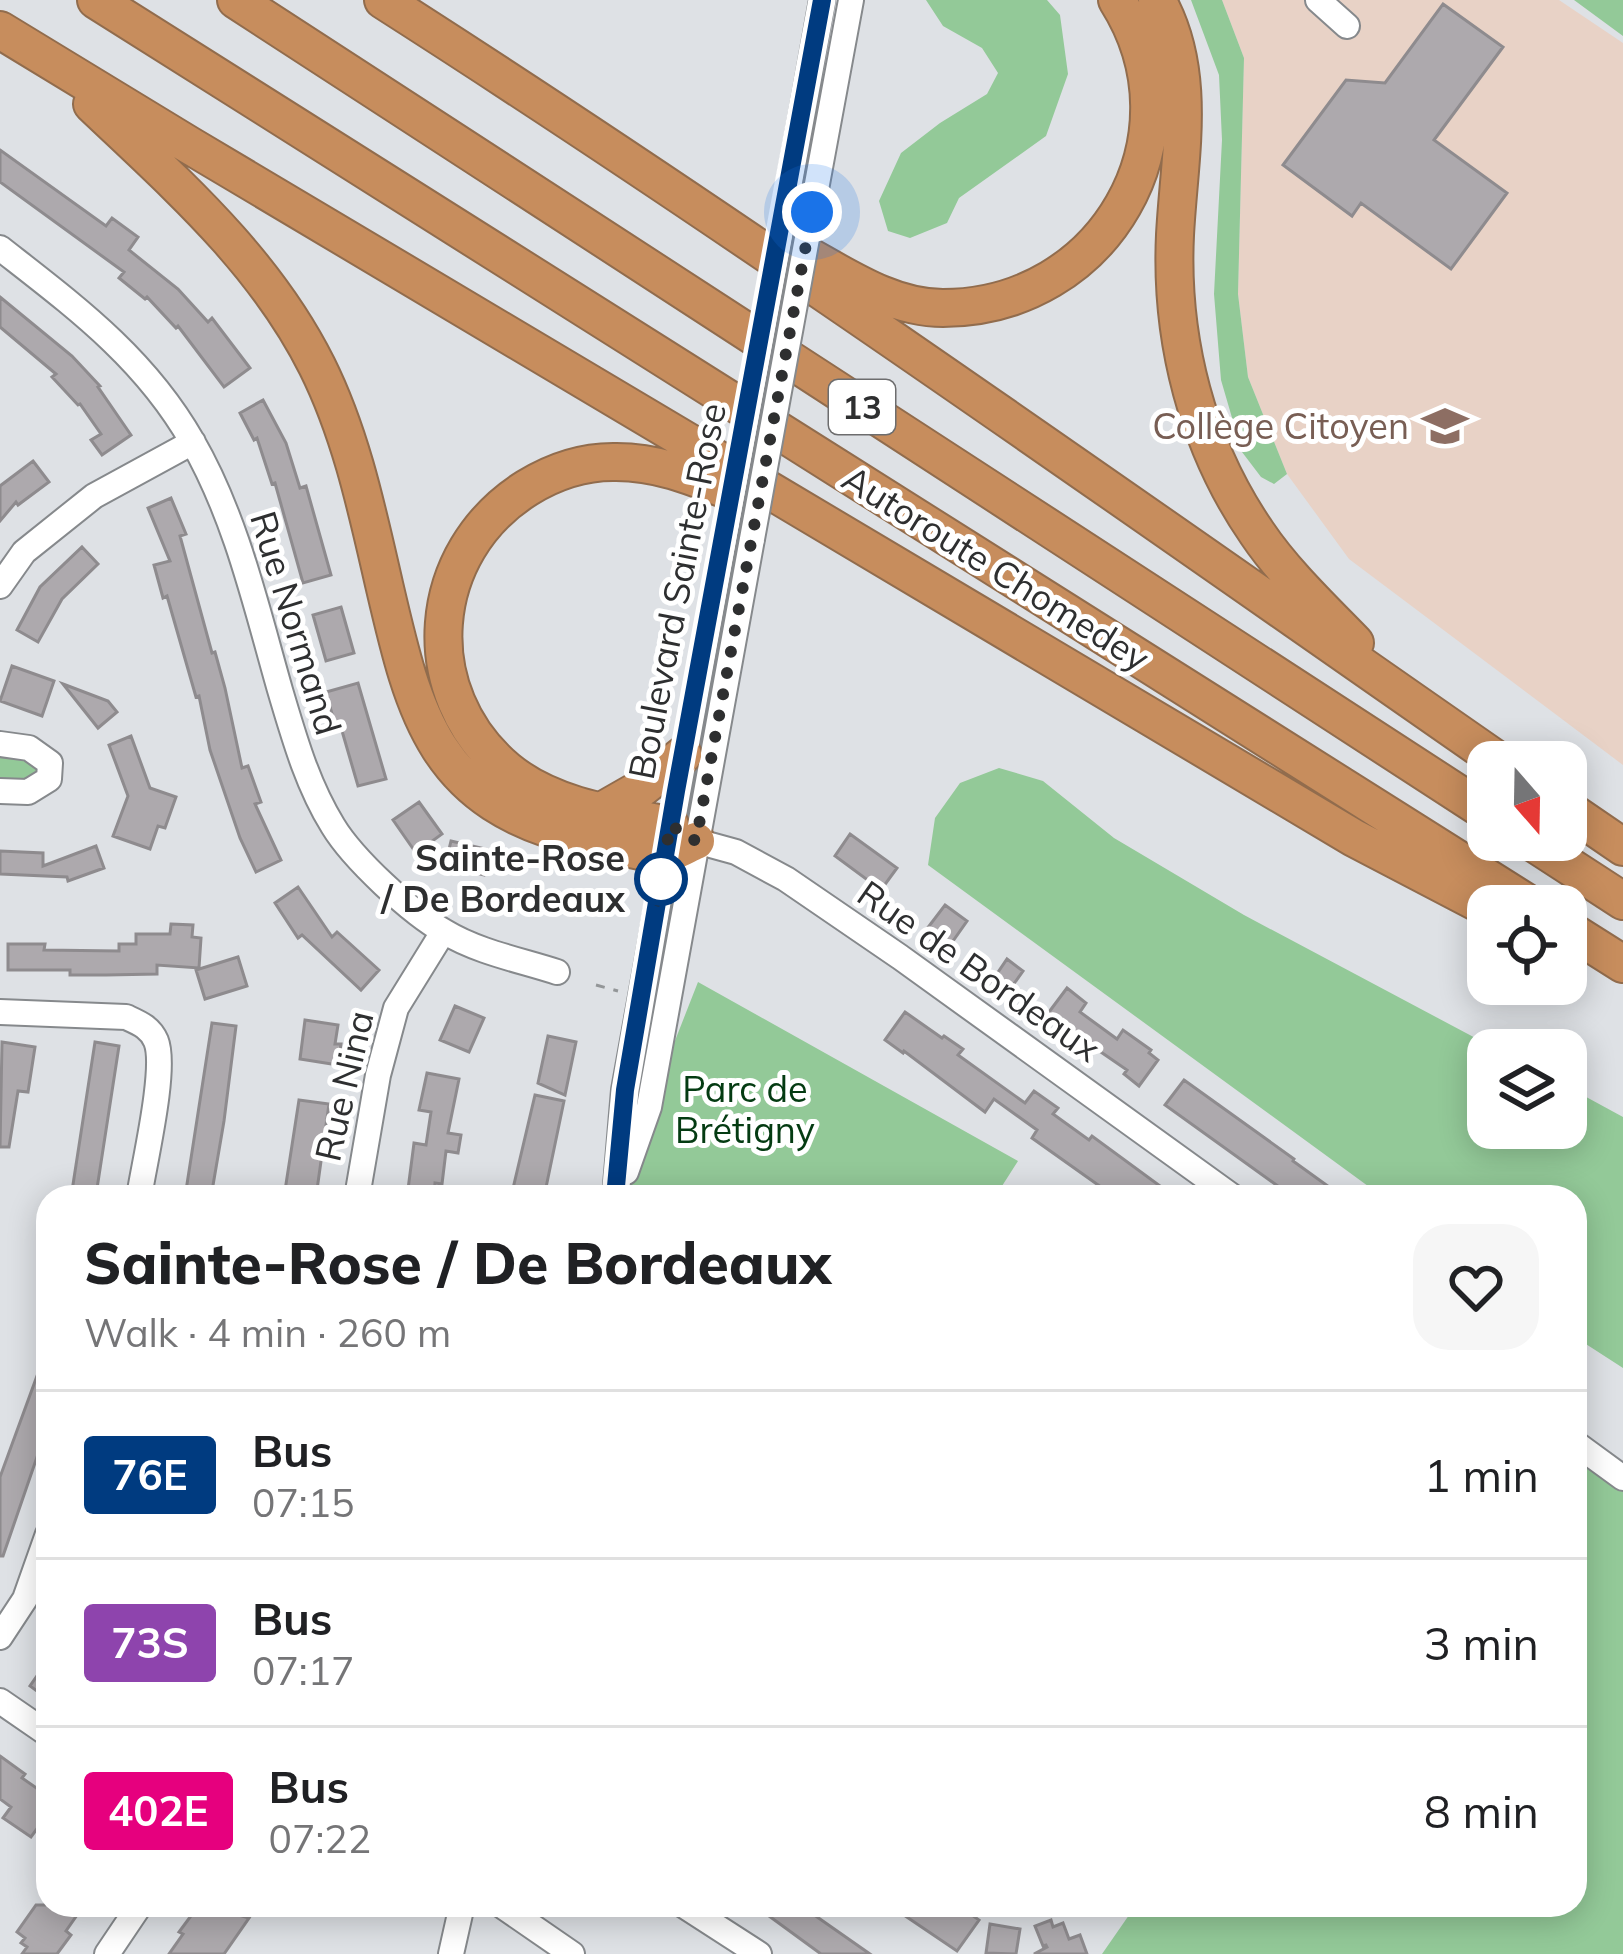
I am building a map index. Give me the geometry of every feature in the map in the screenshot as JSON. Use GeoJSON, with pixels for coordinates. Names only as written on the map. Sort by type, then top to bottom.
{"type":"FeatureCollection","features":[{"type":"Feature","properties":{"kind":"highway","name":"Autoroute Chomedey"},"geometry":{"type":"LineString","coordinates":[[96,0],[1499,885]]}},
{"type":"Feature","properties":{"kind":"highway","name":"Autoroute Chomedey"},"geometry":{"type":"LineString","coordinates":[[236,0],[1467,799]]}},
{"type":"Feature","properties":{"kind":"highway"},"geometry":{"type":"LineString","coordinates":[[383,0],[661,182],[1470,741]]}},
{"type":"Feature","properties":{"kind":"highway"},"geometry":{"type":"LineString","coordinates":[[661,182],[907,304],[964,306],[1034,287],[1071,266],[1103,235],[1128,199],[1144,160],[1150,118],[1148,76],[1138,40],[1117,0]]}},
{"type":"Feature","properties":{"kind":"highway"},"geometry":{"type":"LineString","coordinates":[[1157,0],[1174,41],[1182,83],[1174,286],[1184,359],[1205,431],[1257,533],[1402,694]]}},
{"type":"Feature","properties":{"kind":"highway"},"geometry":{"type":"LineString","coordinates":[[0,30],[1354,838],[1467,897]]}},
{"type":"Feature","properties":{"kind":"highway"},"geometry":{"type":"LineString","coordinates":[[41,56],[216,223],[269,287],[300,334],[353,459],[411,690],[449,761],[491,800],[539,825],[584,838],[677,840]]}},
{"type":"Feature","properties":{"kind":"highway"},"geometry":{"type":"LineString","coordinates":[[677,840],[551,796],[509,771],[476,737],[452,691],[443,640],[448,593],[460,561],[490,517],[518,494],[580,465],[630,462],[692,475],[848,535]]}},
{"type":"Feature","properties":{"kind":"highway"},"geometry":{"type":"LineString","coordinates":[[601,812],[642,788],[683,755]]}},
{"type":"Feature","properties":{"kind":"highway"},"geometry":{"type":"LineString","coordinates":[[1587,823],[1623,848]]}},
{"type":"Feature","properties":{"kind":"highway"},"geometry":{"type":"LineString","coordinates":[[1561,861],[1623,901]]}},
{"type":"Feature","properties":{"kind":"highway"},"geometry":{"type":"LineString","coordinates":[[1587,941],[1623,964]]}},
{"type":"Feature","properties":{"kind":"highway"},"geometry":{"type":"LineString","coordinates":[[1587,960],[1623,979]]}},
{"type":"Feature","properties":{"kind":"street","name":"Boulevard Sainte-Rose"},"geometry":{"type":"LineString","coordinates":[[677,840],[683,755],[822,0]]}},
{"type":"Feature","properties":{"kind":"street","name":"Boulevard Sainte-Rose"},"geometry":{"type":"LineString","coordinates":[[617,1185],[625,1090],[677,840],[752,539],[851,0]]}},
{"type":"Feature","properties":{"kind":"street"},"geometry":{"type":"LineString","coordinates":[[1318,0],[1347,26]]}},
{"type":"Feature","properties":{"kind":"street","name":"Rue Normand"},"geometry":{"type":"LineString","coordinates":[[0,248],[94,321],[153,382],[193,442],[233,530],[301,761],[334,829],[386,888],[443,932],[556,972]]}},
{"type":"Feature","properties":{"kind":"street"},"geometry":{"type":"LineString","coordinates":[[0,586],[24,552],[94,496],[193,442]]}},
{"type":"Feature","properties":{"kind":"street"},"geometry":{"type":"LineString","coordinates":[[0,744],[29,748],[50,763],[49,779],[28,792],[0,791]]}},
{"type":"Feature","properties":{"kind":"street","name":"Rue de Bordeaux"},"geometry":{"type":"LineString","coordinates":[[677,840],[736,852],[786,879],[1216,1185]]}},
{"type":"Feature","properties":{"kind":"street","name":"Rue Nina"},"geometry":{"type":"LineString","coordinates":[[359,1185],[378,1075],[396,1008],[443,932]]}},
{"type":"Feature","properties":{"kind":"street"},"geometry":{"type":"LineString","coordinates":[[0,1012],[126,1017],[145,1026],[157,1043],[159,1069],[141,1185]]}},
{"type":"Feature","properties":{"kind":"street"},"geometry":{"type":"LineString","coordinates":[[1587,1452],[1623,1478]]}},
{"type":"Feature","properties":{"kind":"street"},"geometry":{"type":"LineString","coordinates":[[0,1637],[25,1599],[36,1568]]}},
{"type":"Feature","properties":{"kind":"street"},"geometry":{"type":"LineString","coordinates":[[0,1701],[36,1726]]}},
{"type":"Feature","properties":{"kind":"street"},"geometry":{"type":"LineString","coordinates":[[107,1954],[132,1917]]}},
{"type":"Feature","properties":{"kind":"street"},"geometry":{"type":"LineString","coordinates":[[452,1954],[460,1917]]}},
{"type":"Feature","properties":{"kind":"street"},"geometry":{"type":"LineString","coordinates":[[518,1917],[572,1954]]}},
{"type":"Feature","properties":{"kind":"street"},"geometry":{"type":"LineString","coordinates":[[702,1917],[759,1954]]}},
{"type":"Feature","properties":{"kind":"path"},"geometry":{"type":"LineString","coordinates":[[596,985],[625,993]]}},
{"type":"Feature","properties":{"kind":"shaded area","name":"Collège Citoyen"},"geometry":{"type":"Polygon","coordinates":[[[1222,0],[1559,0],[1623,43],[1623,765],[1349,559],[1287,474],[1248,377],[1238,294],[1244,58],[1222,0]]]}},
{"type":"Feature","properties":{"kind":"green space"},"geometry":{"type":"Polygon","coordinates":[[[926,0],[1047,0],[1060,15],[1068,74],[1046,136],[959,198],[947,223],[910,238],[888,231],[879,201],[901,153],[987,94],[998,73],[982,48],[943,26],[926,0]]]}},
{"type":"Feature","properties":{"kind":"green space"},"geometry":{"type":"Polygon","coordinates":[[[1191,0],[1222,0],[1244,58],[1238,294],[1248,377],[1287,474],[1274,484],[1261,477],[1242,452],[1221,380],[1214,294],[1222,140],[1219,75],[1191,0]]]}},
{"type":"Feature","properties":{"kind":"green space"},"geometry":{"type":"Polygon","coordinates":[[[1574,0],[1623,0],[1623,36],[1574,0]]]}},
{"type":"Feature","properties":{"kind":"green space"},"geometry":{"type":"Polygon","coordinates":[[[0,744],[29,748],[49,779],[0,791],[0,744]]]}},
{"type":"Feature","properties":{"kind":"green space"},"geometry":{"type":"Polygon","coordinates":[[[999,768],[1043,781],[1114,838],[1244,915],[1467,1034],[1467,1149],[1587,1149],[1587,1097],[1623,1117],[1623,1368],[1587,1345],[1587,1185],[1367,1185],[928,865],[935,818],[960,783],[999,768]]]}},
{"type":"Feature","properties":{"kind":"green space","name":"Parc de Brétigny"},"geometry":{"type":"Polygon","coordinates":[[[698,982],[1018,1161],[1003,1185],[622,1185],[698,982]]]}},
{"type":"Feature","properties":{"kind":"green space"},"geometry":{"type":"Polygon","coordinates":[[[1596,1455],[1623,1475],[1623,1954],[1102,1954],[1128,1917],[1587,1917],[1587,1469],[1596,1455]]]}},
{"type":"Feature","properties":{"kind":"building"},"geometry":{"type":"Polygon","coordinates":[[[1443,4],[1503,47],[1434,140],[1507,193],[1451,269],[1361,203],[1352,216],[1283,165],[1346,80],[1385,83],[1443,4]]]}},
{"type":"Feature","properties":{"kind":"building"},"geometry":{"type":"Polygon","coordinates":[[[0,150],[106,226],[112,218],[138,237],[129,250],[178,289],[208,322],[212,318],[250,368],[224,387],[178,326],[119,278],[124,272],[0,182],[0,150]]]}},
{"type":"Feature","properties":{"kind":"building"},"geometry":{"type":"Polygon","coordinates":[[[0,297],[72,356],[100,386],[131,435],[102,455],[91,440],[101,434],[80,404],[52,377],[56,374],[0,327],[0,297]]]}},
{"type":"Feature","properties":{"kind":"building"},"geometry":{"type":"Polygon","coordinates":[[[263,400],[286,443],[300,488],[306,486],[331,575],[303,583],[275,483],[257,438],[254,440],[240,413],[263,400]]]}},
{"type":"Feature","properties":{"kind":"building"},"geometry":{"type":"Polygon","coordinates":[[[33,461],[49,482],[18,505],[16,502],[0,521],[0,486],[33,461]]]}},
{"type":"Feature","properties":{"kind":"building"},"geometry":{"type":"Polygon","coordinates":[[[171,498],[186,534],[180,536],[225,688],[242,768],[248,766],[261,802],[255,804],[281,860],[256,872],[210,750],[199,696],[154,565],[170,561],[148,508],[171,498]]]}},
{"type":"Feature","properties":{"kind":"building"},"geometry":{"type":"Polygon","coordinates":[[[82,547],[98,564],[62,599],[38,642],[17,630],[40,587],[82,547]]]}},
{"type":"Feature","properties":{"kind":"building"},"geometry":{"type":"Polygon","coordinates":[[[341,607],[354,653],[326,661],[313,615],[341,607]]]}},
{"type":"Feature","properties":{"kind":"building"},"geometry":{"type":"Polygon","coordinates":[[[12,666],[54,681],[42,716],[0,701],[12,666]]]}},
{"type":"Feature","properties":{"kind":"building"},"geometry":{"type":"Polygon","coordinates":[[[358,683],[386,779],[358,786],[326,692],[358,683]]]}},
{"type":"Feature","properties":{"kind":"building"},"geometry":{"type":"Polygon","coordinates":[[[63,684],[108,701],[117,712],[98,728],[63,684]]]}},
{"type":"Feature","properties":{"kind":"building"},"geometry":{"type":"Polygon","coordinates":[[[131,736],[150,788],[176,797],[165,828],[158,826],[150,849],[113,836],[128,796],[109,745],[131,736]]]}},
{"type":"Feature","properties":{"kind":"building"},"geometry":{"type":"Polygon","coordinates":[[[419,802],[442,834],[416,853],[393,820],[419,802]]]}},
{"type":"Feature","properties":{"kind":"building"},"geometry":{"type":"Polygon","coordinates":[[[850,834],[897,868],[881,890],[835,856],[850,834]]]}},
{"type":"Feature","properties":{"kind":"building"},"geometry":{"type":"Polygon","coordinates":[[[451,841],[490,850],[484,875],[445,866],[451,841]]]}},
{"type":"Feature","properties":{"kind":"building"},"geometry":{"type":"Polygon","coordinates":[[[96,846],[104,868],[68,881],[67,877],[0,874],[0,851],[43,853],[43,866],[96,846]]]}},
{"type":"Feature","properties":{"kind":"building"},"geometry":{"type":"Polygon","coordinates":[[[298,887],[332,937],[337,932],[379,970],[361,990],[302,935],[298,938],[275,903],[298,887]]]}},
{"type":"Feature","properties":{"kind":"building"},"geometry":{"type":"Polygon","coordinates":[[[945,905],[967,921],[946,951],[923,934],[945,905]]]}},
{"type":"Feature","properties":{"kind":"building"},"geometry":{"type":"Polygon","coordinates":[[[171,924],[193,925],[192,937],[201,938],[199,968],[157,965],[157,974],[106,975],[8,970],[8,944],[45,944],[44,950],[119,951],[119,944],[136,944],[136,934],[170,934],[171,924]]]}},
{"type":"Feature","properties":{"kind":"building"},"geometry":{"type":"Polygon","coordinates":[[[238,957],[247,986],[205,999],[196,970],[238,957]]]}},
{"type":"Feature","properties":{"kind":"building"},"geometry":{"type":"Polygon","coordinates":[[[1007,959],[1023,971],[1008,992],[992,981],[1007,959]]]}},
{"type":"Feature","properties":{"kind":"building"},"geometry":{"type":"Polygon","coordinates":[[[1067,988],[1086,1003],[1080,1012],[1117,1039],[1123,1030],[1151,1050],[1158,1060],[1139,1086],[1124,1074],[1127,1070],[1095,1048],[1091,1055],[1069,1039],[1075,1031],[1049,1012],[1067,988]]]}},
{"type":"Feature","properties":{"kind":"building"},"geometry":{"type":"Polygon","coordinates":[[[455,1006],[484,1018],[469,1052],[440,1040],[455,1006]]]}},
{"type":"Feature","properties":{"kind":"building"},"geometry":{"type":"Polygon","coordinates":[[[905,1012],[963,1049],[958,1055],[1025,1103],[1034,1091],[1058,1108],[1053,1114],[1159,1185],[1098,1185],[1032,1138],[1037,1130],[994,1099],[985,1112],[885,1040],[905,1012]]]}},
{"type":"Feature","properties":{"kind":"building"},"geometry":{"type":"Polygon","coordinates":[[[305,1020],[338,1025],[338,1065],[300,1059],[305,1020]]]}},
{"type":"Feature","properties":{"kind":"building"},"geometry":{"type":"Polygon","coordinates":[[[212,1023],[236,1026],[213,1185],[187,1185],[212,1023]]]}},
{"type":"Feature","properties":{"kind":"building"},"geometry":{"type":"Polygon","coordinates":[[[548,1036],[576,1042],[565,1095],[538,1083],[548,1036]]]}},
{"type":"Feature","properties":{"kind":"building"},"geometry":{"type":"Polygon","coordinates":[[[2,1042],[35,1047],[28,1092],[18,1091],[9,1147],[0,1147],[2,1042]]]}},
{"type":"Feature","properties":{"kind":"building"},"geometry":{"type":"Polygon","coordinates":[[[95,1042],[119,1046],[98,1185],[73,1185],[95,1042]]]}},
{"type":"Feature","properties":{"kind":"building"},"geometry":{"type":"Polygon","coordinates":[[[427,1073],[459,1079],[448,1133],[461,1135],[458,1153],[446,1151],[442,1184],[409,1185],[414,1143],[426,1145],[431,1112],[419,1110],[427,1073]]]}},
{"type":"Feature","properties":{"kind":"building"},"geometry":{"type":"Polygon","coordinates":[[[1184,1080],[1326,1185],[1276,1185],[1165,1105],[1184,1080]]]}},
{"type":"Feature","properties":{"kind":"building"},"geometry":{"type":"Polygon","coordinates":[[[535,1095],[564,1101],[546,1185],[514,1185],[535,1095]]]}},
{"type":"Feature","properties":{"kind":"building"},"geometry":{"type":"Polygon","coordinates":[[[299,1100],[329,1104],[318,1185],[286,1185],[299,1100]]]}},
{"type":"Feature","properties":{"kind":"building"},"geometry":{"type":"Polygon","coordinates":[[[36,1379],[36,1460],[3,1556],[0,1477],[36,1379]]]}},
{"type":"Feature","properties":{"kind":"building"},"geometry":{"type":"Polygon","coordinates":[[[0,1756],[36,1788],[36,1830],[31,1837],[3,1818],[11,1807],[0,1799],[0,1756]]]}},
{"type":"Feature","properties":{"kind":"building"},"geometry":{"type":"Polygon","coordinates":[[[36,1905],[36,1917],[76,1917],[66,1931],[71,1935],[57,1954],[22,1954],[27,1947],[21,1943],[25,1938],[17,1932],[36,1905]]]}},
{"type":"Feature","properties":{"kind":"building"},"geometry":{"type":"Polygon","coordinates":[[[190,1917],[249,1918],[224,1954],[169,1954],[183,1934],[179,1932],[190,1917]]]}},
{"type":"Feature","properties":{"kind":"building"},"geometry":{"type":"Polygon","coordinates":[[[770,1917],[817,1917],[870,1954],[821,1954],[770,1917]]]}},
{"type":"Feature","properties":{"kind":"building"},"geometry":{"type":"Polygon","coordinates":[[[907,1917],[975,1917],[979,1920],[957,1951],[907,1917]]]}},
{"type":"Feature","properties":{"kind":"building"},"geometry":{"type":"Polygon","coordinates":[[[1051,1920],[1053,1927],[1063,1923],[1069,1939],[1080,1935],[1087,1954],[1034,1954],[1047,1947],[1035,1926],[1051,1920]]]}},
{"type":"Feature","properties":{"kind":"building"},"geometry":{"type":"Polygon","coordinates":[[[990,1924],[1020,1929],[1016,1954],[986,1953],[990,1924]]]}},
{"type":"Feature","properties":{"kind":"bus line","name":"76E"},"geometry":{"type":"LineString","coordinates":[[616,1185],[625,1090],[676,791],[822,0]]}},
{"type":"Feature","properties":{"kind":"place","name":"Collège Citoyen"},"geometry":{"type":"Point","coordinates":[1445,426]}},
{"type":"Feature","properties":{"kind":"place","name":"Sainte-Rose / De Bordeaux"},"geometry":{"type":"Point","coordinates":[661,879]}},
{"type":"Feature","properties":{"kind":"route"},"geometry":{"type":"LineString","coordinates":[[661,879],[658,902],[670,825],[696,841],[812,212]]}}]}
